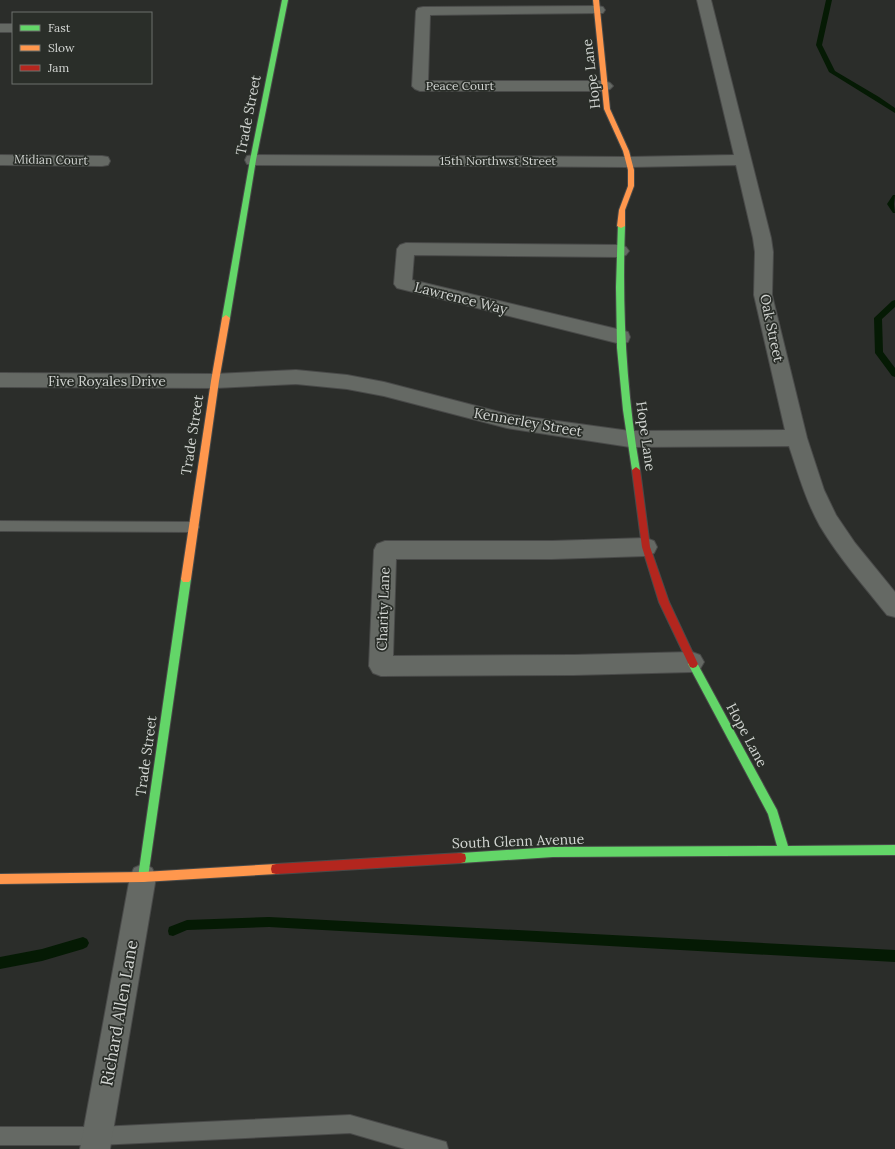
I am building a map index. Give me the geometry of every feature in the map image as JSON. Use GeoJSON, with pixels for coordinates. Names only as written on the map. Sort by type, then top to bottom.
{"type":"FeatureCollection","features":[{"type":"Feature","properties":{"kind":"street","name":"Trade Street"},"geometry":{"type":"LineString","coordinates":[[143,877],[214,381],[253,160],[285,0]]}},
{"type":"Feature","properties":{"kind":"street","name":"Oak Street"},"geometry":{"type":"LineString","coordinates":[[704,0],[762,238],[764,252],[763,295],[797,438],[814,490],[828,520],[847,549],[895,608]]}},
{"type":"Feature","properties":{"kind":"street","name":"Peace Court"},"geometry":{"type":"LineString","coordinates":[[597,5],[423,11],[420,86],[605,86]]}},
{"type":"Feature","properties":{"kind":"street","name":"Hope Lane"},"geometry":{"type":"LineString","coordinates":[[597,5],[608,109],[626,151],[631,170],[631,186],[622,210],[620,250],[621,337],[630,439],[642,500],[646,546],[664,602],[692,662],[773,813],[784,851]]}},
{"type":"Feature","properties":{"kind":"street"},"geometry":{"type":"LineString","coordinates":[[0,28],[12,28]]}},
{"type":"Feature","properties":{"kind":"street","name":"Midian Court"},"geometry":{"type":"LineString","coordinates":[[0,160],[102,161]]}},
{"type":"Feature","properties":{"kind":"street","name":"15th Northwst Street"},"geometry":{"type":"LineString","coordinates":[[253,160],[629,162],[743,160]]}},
{"type":"Feature","properties":{"kind":"street","name":"Lawrence Way"},"geometry":{"type":"LineString","coordinates":[[620,250],[406,249],[403,284],[621,337]]}},
{"type":"Feature","properties":{"kind":"street","name":"Kennerley Street"},"geometry":{"type":"LineString","coordinates":[[214,381],[296,377],[347,382],[384,389],[508,421],[630,439],[797,438]]}},
{"type":"Feature","properties":{"kind":"street","name":"Five Royales Drive"},"geometry":{"type":"LineString","coordinates":[[0,380],[214,381]]}},
{"type":"Feature","properties":{"kind":"street","name":"Charity Lane"},"geometry":{"type":"LineString","coordinates":[[646,546],[552,550],[385,550],[381,666],[567,666],[692,662]]}},
{"type":"Feature","properties":{"kind":"street","name":"South Glenn Avenue"},"geometry":{"type":"LineString","coordinates":[[0,879],[143,877],[552,852],[895,850]]}},
{"type":"Feature","properties":{"kind":"street","name":"Richard Allen Lane"},"geometry":{"type":"LineString","coordinates":[[97,1142],[143,877]]}},
{"type":"Feature","properties":{"kind":"lane"},"geometry":{"type":"LineString","coordinates":[[0,526],[192,527]]}},
{"type":"Feature","properties":{"kind":"lane"},"geometry":{"type":"LineString","coordinates":[[0,1136],[97,1142],[350,1124],[439,1149]]}},
{"type":"Feature","properties":{"kind":"waterway"},"geometry":{"type":"LineString","coordinates":[[829,0],[819,45],[832,72],[877,98],[895,111]]}},
{"type":"Feature","properties":{"kind":"waterway"},"geometry":{"type":"LineString","coordinates":[[895,197],[890,204],[895,211]]}},
{"type":"Feature","properties":{"kind":"waterway"},"geometry":{"type":"LineString","coordinates":[[895,303],[878,318],[879,353],[895,374]]}},
{"type":"Feature","properties":{"kind":"waterway"},"geometry":{"type":"LineString","coordinates":[[173,931],[187,925],[269,922],[895,956]]}},
{"type":"Feature","properties":{"kind":"waterway"},"geometry":{"type":"LineString","coordinates":[[0,963],[42,955],[83,943]]}},
{"type":"Feature","properties":{"kind":"traffic: fast"},"geometry":{"type":"LineString","coordinates":[[226,318],[253,160],[285,0]]}},
{"type":"Feature","properties":{"kind":"traffic: fast"},"geometry":{"type":"LineString","coordinates":[[621,226],[621,348],[627,410],[636,470]]}},
{"type":"Feature","properties":{"kind":"traffic: fast"},"geometry":{"type":"LineString","coordinates":[[143,877],[186,579]]}},
{"type":"Feature","properties":{"kind":"traffic: fast"},"geometry":{"type":"LineString","coordinates":[[693,664],[773,813],[784,851]]}},
{"type":"Feature","properties":{"kind":"traffic: fast"},"geometry":{"type":"LineString","coordinates":[[461,858],[553,852],[895,850]]}},
{"type":"Feature","properties":{"kind":"traffic: slow"},"geometry":{"type":"LineString","coordinates":[[596,0],[607,109],[626,151],[631,170],[631,186],[622,210],[621,226]]}},
{"type":"Feature","properties":{"kind":"traffic: slow"},"geometry":{"type":"LineString","coordinates":[[186,579],[215,381],[226,318]]}},
{"type":"Feature","properties":{"kind":"traffic: slow"},"geometry":{"type":"LineString","coordinates":[[0,879],[143,877],[276,869]]}},
{"type":"Feature","properties":{"kind":"traffic: jam"},"geometry":{"type":"LineString","coordinates":[[636,470],[646,547],[664,602],[693,664]]}},
{"type":"Feature","properties":{"kind":"traffic: jam"},"geometry":{"type":"LineString","coordinates":[[276,869],[461,858]]}}]}
